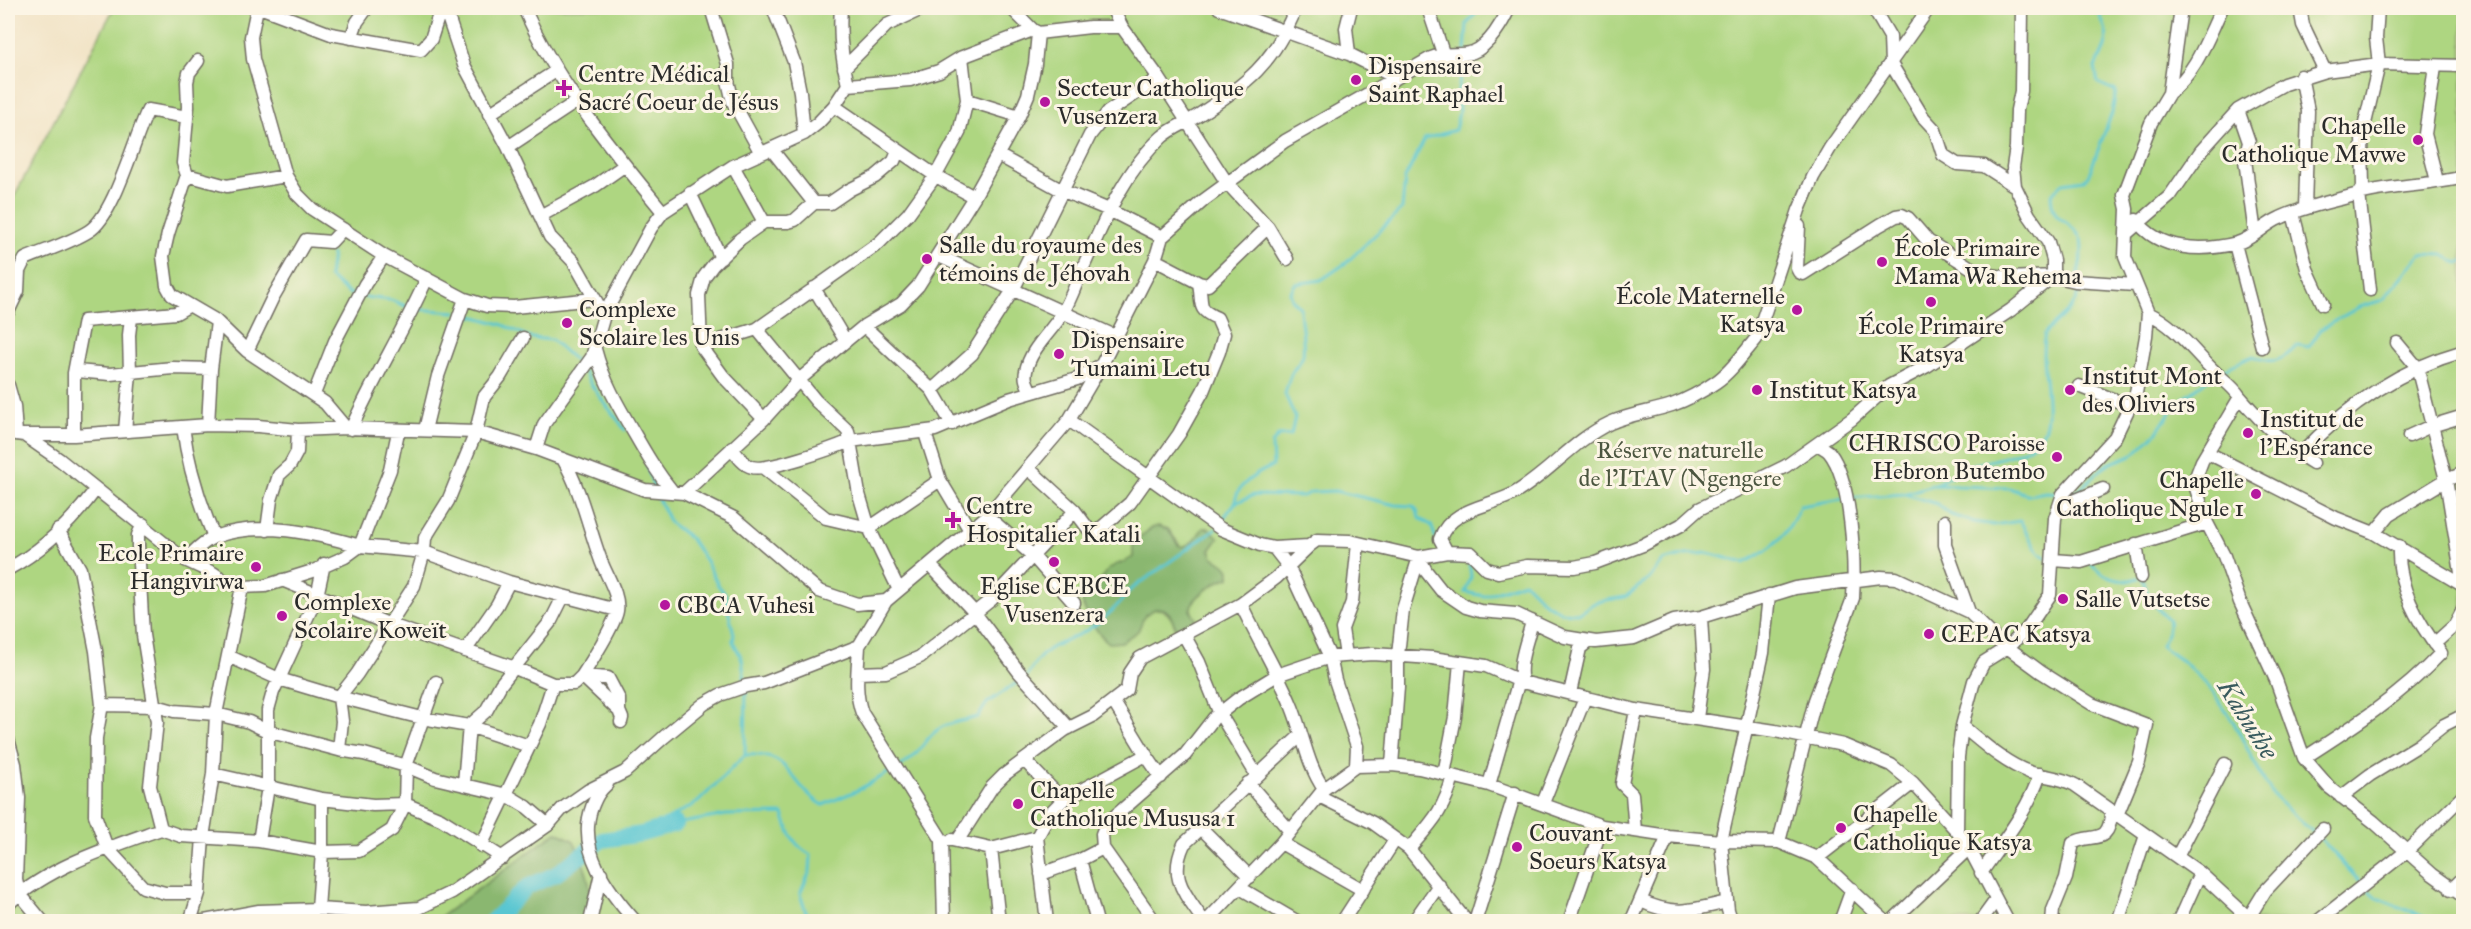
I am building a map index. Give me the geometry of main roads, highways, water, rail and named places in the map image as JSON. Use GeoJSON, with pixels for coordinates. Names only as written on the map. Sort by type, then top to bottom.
{"type":"FeatureCollection","features":[{"type":"Feature","properties":{"kind":"waterway"},"geometry":{"type":"LineString","coordinates":[[1465,51],[1467,24],[1480,8]]}},
{"type":"Feature","properties":{"kind":"waterway"},"geometry":{"type":"LineString","coordinates":[[2078,279],[2082,251],[2081,240],[2075,230],[2054,211],[2051,194],[2063,183],[2084,180],[2089,174],[2112,113],[2116,91],[2098,83],[2095,67],[2107,37],[2100,17],[2106,8]]}},
{"type":"Feature","properties":{"kind":"waterway"},"geometry":{"type":"LineString","coordinates":[[1235,503],[1236,496],[1243,485],[1273,466],[1272,444],[1278,436],[1291,435],[1295,417],[1285,394],[1292,373],[1303,355],[1303,337],[1300,307],[1293,301],[1290,293],[1295,284],[1321,280],[1346,263],[1402,209],[1405,178],[1425,139],[1455,130],[1464,57]]}},
{"type":"Feature","properties":{"kind":"waterway"},"geometry":{"type":"LineString","coordinates":[[332,254],[329,277],[348,293],[356,296]]}},
{"type":"Feature","properties":{"kind":"waterway"},"geometry":{"type":"LineString","coordinates":[[2220,371],[2253,356],[2272,361],[2287,355],[2298,345],[2309,347],[2321,329],[2359,307],[2383,300],[2421,254],[2444,255],[2458,263],[2464,261]]}},
{"type":"Feature","properties":{"kind":"waterway"},"geometry":{"type":"LineString","coordinates":[[1935,484],[1972,465],[2019,452],[2030,447],[2038,439],[2044,429],[2047,416],[2043,354],[2045,333],[2072,307],[2079,285]]}},
{"type":"Feature","properties":{"kind":"waterway"},"geometry":{"type":"LineString","coordinates":[[363,297],[391,300],[408,307]]}},
{"type":"Feature","properties":{"kind":"waterway"},"geometry":{"type":"LineString","coordinates":[[415,309],[456,312]]}},
{"type":"Feature","properties":{"kind":"waterway"},"geometry":{"type":"LineString","coordinates":[[462,313],[501,324],[532,338],[552,340],[582,367]]}},
{"type":"Feature","properties":{"kind":"waterway"},"geometry":{"type":"LineString","coordinates":[[585,372],[596,392],[625,430]]}},
{"type":"Feature","properties":{"kind":"waterway"},"geometry":{"type":"LineString","coordinates":[[2067,494],[2078,491],[2106,465],[2134,454],[2157,432],[2175,405],[2212,376]]}},
{"type":"Feature","properties":{"kind":"waterway"},"geometry":{"type":"LineString","coordinates":[[647,466],[654,488]]}},
{"type":"Feature","properties":{"kind":"waterway"},"geometry":{"type":"LineString","coordinates":[[1849,498],[1904,494],[1932,485],[2009,488],[2029,495],[2046,492],[2061,493]]}},
{"type":"Feature","properties":{"kind":"waterway"},"geometry":{"type":"LineString","coordinates":[[1219,524],[1235,503],[1254,495],[1303,496],[1312,492],[1335,491],[1396,505],[1413,506],[1419,518],[1431,525],[1436,539]]}},
{"type":"Feature","properties":{"kind":"waterway"},"geometry":{"type":"LineString","coordinates":[[656,494],[670,523],[690,538],[726,595],[734,634],[733,641],[742,659],[745,682]]}},
{"type":"Feature","properties":{"kind":"waterway","name":"Kahuthe"},"geometry":{"type":"LineString","coordinates":[[1905,494],[1937,504],[1951,515],[1974,522],[1994,525],[2020,521],[2035,547],[2048,559]]}},
{"type":"Feature","properties":{"kind":"waterway"},"geometry":{"type":"LineString","coordinates":[[1443,556],[1449,562],[1469,560],[1471,577],[1465,592],[1484,596],[1524,582],[1545,603],[1561,612],[1579,613],[1596,602],[1625,597],[1649,579],[1663,561],[1686,555],[1708,553],[1744,563],[1771,547],[1784,534],[1800,506],[1842,499]]}},
{"type":"Feature","properties":{"kind":"waterway"},"geometry":{"type":"LineString","coordinates":[[1027,676],[1048,650],[1081,634],[1097,623],[1129,591],[1215,529]]}},
{"type":"Feature","properties":{"kind":"waterway","name":"Kahuthe"},"geometry":{"type":"LineString","coordinates":[[2091,563],[2106,576],[2118,580],[2138,578]]}},
{"type":"Feature","properties":{"kind":"waterway","name":"Kahuthe"},"geometry":{"type":"LineString","coordinates":[[2142,579],[2151,601],[2169,620],[2167,634],[2161,646],[2185,663],[2209,687],[2234,723],[2264,781],[2277,800],[2315,834]]}},
{"type":"Feature","properties":{"kind":"waterway"},"geometry":{"type":"LineString","coordinates":[[899,767],[912,758],[940,728],[978,717],[987,703],[1021,680]]}},
{"type":"Feature","properties":{"kind":"waterway"},"geometry":{"type":"LineString","coordinates":[[745,755],[746,688]]}},
{"type":"Feature","properties":{"kind":"waterway"},"geometry":{"type":"LineString","coordinates":[[642,834],[698,802],[745,755],[773,758],[823,805],[858,790],[893,770]]}},
{"type":"Feature","properties":{"kind":"waterway"},"geometry":{"type":"LineString","coordinates":[[676,824],[726,815],[783,814],[792,838],[811,855],[810,871],[800,894],[809,922]]}},
{"type":"Feature","properties":{"kind":"waterway"},"geometry":{"type":"LineString","coordinates":[[491,922],[527,887],[556,874],[602,840],[642,834],[676,824]]}},
{"type":"Feature","properties":{"kind":"waterway","name":"Kahuthe"},"geometry":{"type":"LineString","coordinates":[[2320,838],[2360,882]]}},
{"type":"Feature","properties":{"kind":"waterway","name":"Kahuthe"},"geometry":{"type":"LineString","coordinates":[[2365,887],[2377,898],[2436,922]]}},
{"type":"Feature","properties":{"kind":"place","name":"Dispensaire Saint Raphael"},"geometry":{"type":"Point","coordinates":[1356,80]}},
{"type":"Feature","properties":{"kind":"place","name":"Centre Médical Sacré Coeur de Jésus"},"geometry":{"type":"Point","coordinates":[564,88]}},
{"type":"Feature","properties":{"kind":"place","name":"Secteur Catholique Vusenzera"},"geometry":{"type":"Point","coordinates":[1045,102]}},
{"type":"Feature","properties":{"kind":"place","name":"Chapelle Catholique Mavwe"},"geometry":{"type":"Point","coordinates":[2418,140]}},
{"type":"Feature","properties":{"kind":"place","name":"Salle du royaume des témoins de Jéhovah"},"geometry":{"type":"Point","coordinates":[927,259]}},
{"type":"Feature","properties":{"kind":"place","name":"École Primaire Mama Wa Rehema"},"geometry":{"type":"Point","coordinates":[1882,262]}},
{"type":"Feature","properties":{"kind":"place","name":"École Primaire Katsya"},"geometry":{"type":"Point","coordinates":[1931,302]}},
{"type":"Feature","properties":{"kind":"place","name":"École Maternelle Katsya"},"geometry":{"type":"Point","coordinates":[1797,310]}},
{"type":"Feature","properties":{"kind":"place","name":"Complexe Scolaire les Unis"},"geometry":{"type":"Point","coordinates":[567,323]}},
{"type":"Feature","properties":{"kind":"place","name":"Dispensaire Tumaini Letu"},"geometry":{"type":"Point","coordinates":[1059,354]}},
{"type":"Feature","properties":{"kind":"place","name":"Institut Katsya"},"geometry":{"type":"Point","coordinates":[1757,390]}},
{"type":"Feature","properties":{"kind":"place","name":"Institut Mont des Oliviers"},"geometry":{"type":"Point","coordinates":[2070,390]}},
{"type":"Feature","properties":{"kind":"place","name":"Institut de l'Espérance"},"geometry":{"type":"Point","coordinates":[2248,433]}},
{"type":"Feature","properties":{"kind":"place","name":"CHRISCO Paroisse Hebron Butembo"},"geometry":{"type":"Point","coordinates":[2057,457]}},
{"type":"Feature","properties":{"kind":"place","name":"Chapelle Catholique Ngule 1"},"geometry":{"type":"Point","coordinates":[2256,494]}},
{"type":"Feature","properties":{"kind":"place","name":"Centre Hospitalier Katali"},"geometry":{"type":"Point","coordinates":[953,520]}},
{"type":"Feature","properties":{"kind":"place","name":"Eglise CEBCE Vusenzera"},"geometry":{"type":"Point","coordinates":[1054,562]}},
{"type":"Feature","properties":{"kind":"place","name":"Ecole Primaire Hangivirwa"},"geometry":{"type":"Point","coordinates":[256,567]}},
{"type":"Feature","properties":{"kind":"place","name":"Salle Vutsetse"},"geometry":{"type":"Point","coordinates":[2063,599]}},
{"type":"Feature","properties":{"kind":"place","name":"CBCA Vuhesi"},"geometry":{"type":"Point","coordinates":[665,605]}},
{"type":"Feature","properties":{"kind":"place","name":"Complexe Scolaire Koweït"},"geometry":{"type":"Point","coordinates":[282,616]}},
{"type":"Feature","properties":{"kind":"place","name":"CEPAC Katsya"},"geometry":{"type":"Point","coordinates":[1929,634]}},
{"type":"Feature","properties":{"kind":"place","name":"Chapelle Catholique Mususa 1"},"geometry":{"type":"Point","coordinates":[1018,804]}},
{"type":"Feature","properties":{"kind":"place","name":"Chapelle Catholique Katsya"},"geometry":{"type":"Point","coordinates":[1841,828]}},
{"type":"Feature","properties":{"kind":"place","name":"Couvant Soeurs Katsya"},"geometry":{"type":"Point","coordinates":[1517,847]}},
{"type":"Feature","properties":{"kind":"park label","name":"Réserve naturelle de l'ITAV (Ngengere"},"geometry":{"type":"Point","coordinates":[1680,464]}}]}
